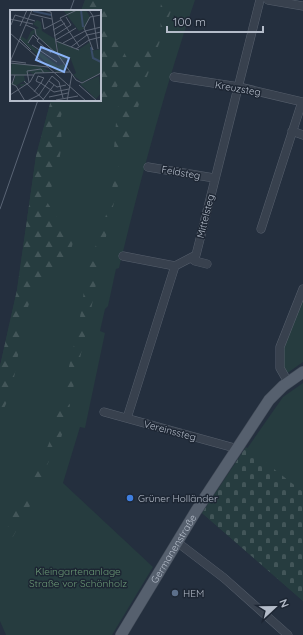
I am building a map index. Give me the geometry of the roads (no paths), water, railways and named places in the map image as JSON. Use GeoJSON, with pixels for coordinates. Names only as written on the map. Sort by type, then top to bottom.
{"type":"FeatureCollection","features":[{"type":"Feature","properties":{"kind":"main road","name":"Germanenstraße"},"geometry":{"type":"LineString","coordinates":[[121,635],[177,542],[235,450],[269,400],[288,382],[303,372]]}},
{"type":"Feature","properties":{"kind":"street","name":"Mittelsteg"},"geometry":{"type":"LineString","coordinates":[[191,258],[196,255],[214,178],[239,87],[260,0]]}},
{"type":"Feature","properties":{"kind":"street"},"geometry":{"type":"LineString","coordinates":[[268,0],[303,6]]}},
{"type":"Feature","properties":{"kind":"street","name":"Kreuzsteg"},"geometry":{"type":"LineString","coordinates":[[174,77],[239,87],[303,102]]}},
{"type":"Feature","properties":{"kind":"street"},"geometry":{"type":"LineString","coordinates":[[261,229],[292,131],[303,102]]}},
{"type":"Feature","properties":{"kind":"street"},"geometry":{"type":"LineString","coordinates":[[292,131],[303,135]]}},
{"type":"Feature","properties":{"kind":"street","name":"Feldsteg"},"geometry":{"type":"LineString","coordinates":[[148,167],[214,178]]}},
{"type":"Feature","properties":{"kind":"street"},"geometry":{"type":"LineString","coordinates":[[123,256],[175,266]]}},
{"type":"Feature","properties":{"kind":"street"},"geometry":{"type":"LineString","coordinates":[[127,418],[175,266],[177,263],[191,258],[195,261],[207,264]]}},
{"type":"Feature","properties":{"kind":"street"},"geometry":{"type":"LineString","coordinates":[[288,382],[280,368],[280,347],[303,288]]}},
{"type":"Feature","properties":{"kind":"street","name":"Vereinssteg"},"geometry":{"type":"LineString","coordinates":[[104,412],[231,447],[235,450]]}},
{"type":"Feature","properties":{"kind":"street"},"geometry":{"type":"LineString","coordinates":[[177,542],[224,578],[288,635]]}},
{"type":"Feature","properties":{"kind":"tram line"},"geometry":{"type":"LineString","coordinates":[[70,10],[74,0]]}},
{"type":"Feature","properties":{"kind":"tram line"},"geometry":{"type":"LineString","coordinates":[[0,209],[38,101]]}},
{"type":"Feature","properties":{"kind":"place","name":"Grüner Holländer"},"geometry":{"type":"Point","coordinates":[130,498]}},
{"type":"Feature","properties":{"kind":"place","name":"HEM"},"geometry":{"type":"Point","coordinates":[175,593]}},
{"type":"Feature","properties":{"kind":"park label","name":"Kleingartenanlage Straße vor Schönholz"},"geometry":{"type":"Point","coordinates":[78,576]}}]}
